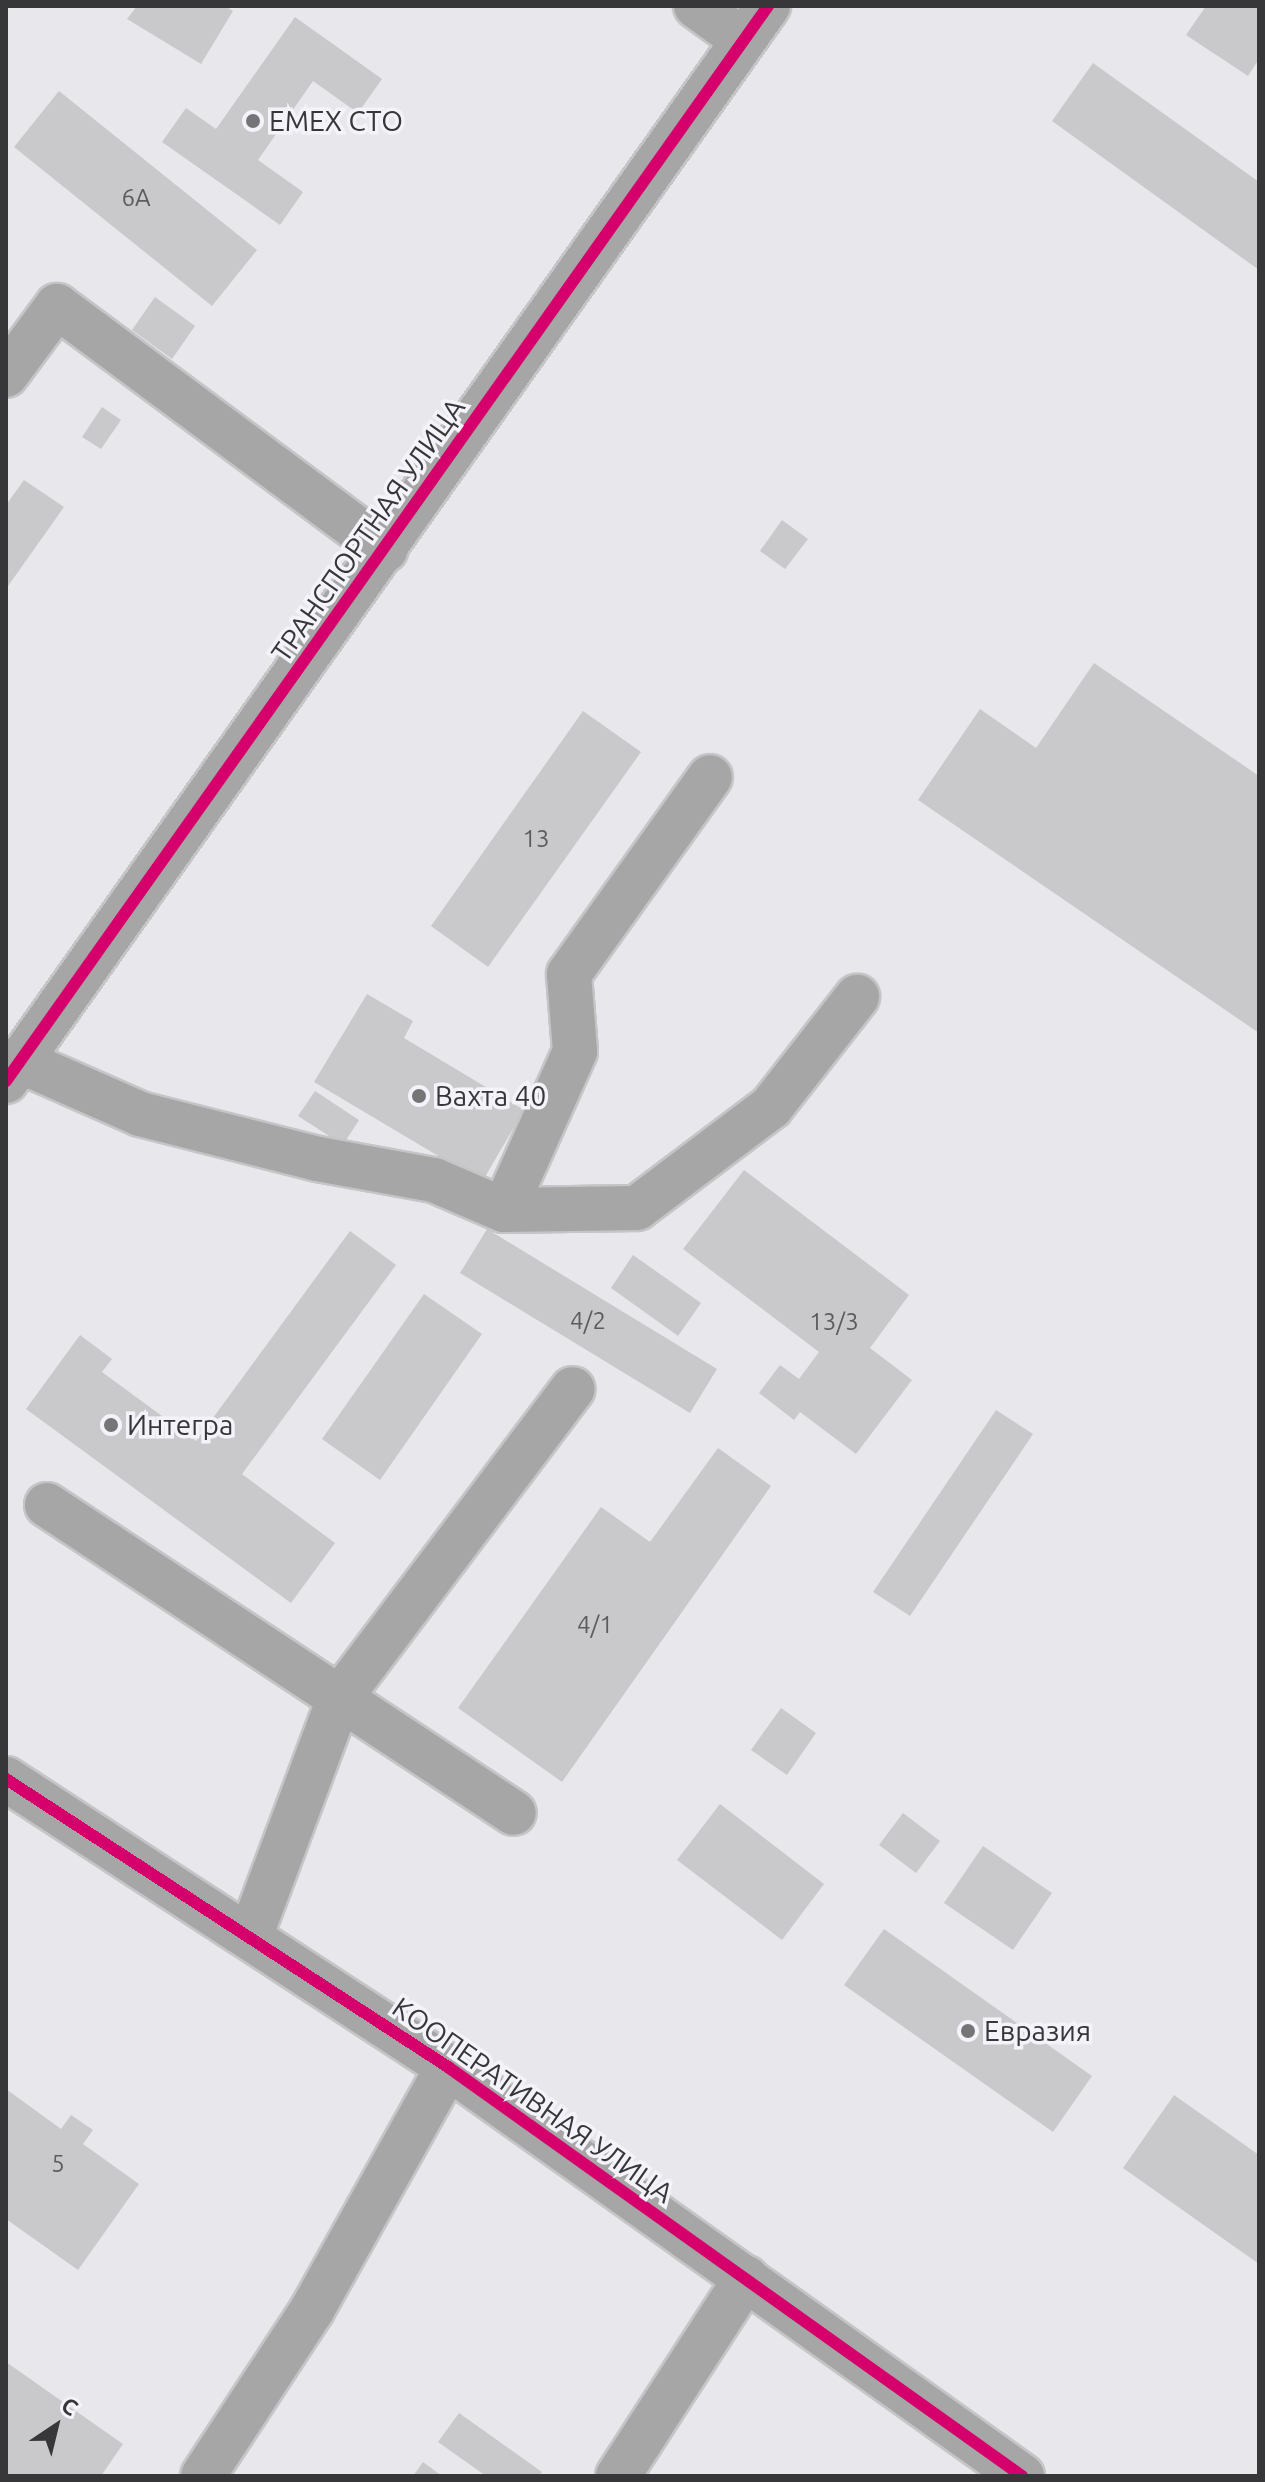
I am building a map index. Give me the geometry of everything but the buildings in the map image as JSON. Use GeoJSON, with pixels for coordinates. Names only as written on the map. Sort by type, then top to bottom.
{"type":"FeatureCollection","features":[{"type":"Feature","properties":{"kind":"street"},"geometry":{"type":"LineString","coordinates":[[696,6],[756,23]]}},
{"type":"Feature","properties":{"kind":"street","name":"ТРАНСПОРТНАЯ УЛИЦА"},"geometry":{"type":"LineString","coordinates":[[13,1071],[756,23]]}},
{"type":"Feature","properties":{"kind":"street"},"geometry":{"type":"LineString","coordinates":[[6,375],[57,306],[385,550]]}},
{"type":"Feature","properties":{"kind":"street"},"geometry":{"type":"LineString","coordinates":[[504,1210],[575,1051],[569,974],[710,777]]}},
{"type":"Feature","properties":{"kind":"street"},"geometry":{"type":"LineString","coordinates":[[13,1071],[140,1114],[318,1159],[434,1180],[504,1210],[637,1208],[771,1107],[857,997]]}},
{"type":"Feature","properties":{"kind":"street"},"geometry":{"type":"LineString","coordinates":[[250,1937],[339,1699],[573,1389]]}},
{"type":"Feature","properties":{"kind":"street"},"geometry":{"type":"LineString","coordinates":[[47,1505],[514,1813]]}},
{"type":"Feature","properties":{"kind":"street","name":"КООПЕРАТИВНАЯ УЛИЦА"},"geometry":{"type":"LineString","coordinates":[[6,1779],[448,2067],[1022,2476]]}},
{"type":"Feature","properties":{"kind":"street"},"geometry":{"type":"LineString","coordinates":[[203,2476],[312,2310],[448,2067]]}},
{"type":"Feature","properties":{"kind":"street"},"geometry":{"type":"LineString","coordinates":[[618,2476],[746,2278]]}},
{"type":"Feature","properties":{"kind":"cycle path"},"geometry":{"type":"LineString","coordinates":[[6,1081],[768,6]]}},
{"type":"Feature","properties":{"kind":"cycle path"},"geometry":{"type":"LineString","coordinates":[[6,1779],[448,2067],[1022,2476]]}},
{"type":"Feature","properties":{"kind":"place","name":"EMEX СТО"},"geometry":{"type":"Point","coordinates":[253,121]}},
{"type":"Feature","properties":{"kind":"place","name":"Вахта 40"},"geometry":{"type":"Point","coordinates":[419,1096]}},
{"type":"Feature","properties":{"kind":"place","name":"Интегра"},"geometry":{"type":"Point","coordinates":[111,1425]}},
{"type":"Feature","properties":{"kind":"place","name":"Евразия"},"geometry":{"type":"Point","coordinates":[968,2031]}}]}
